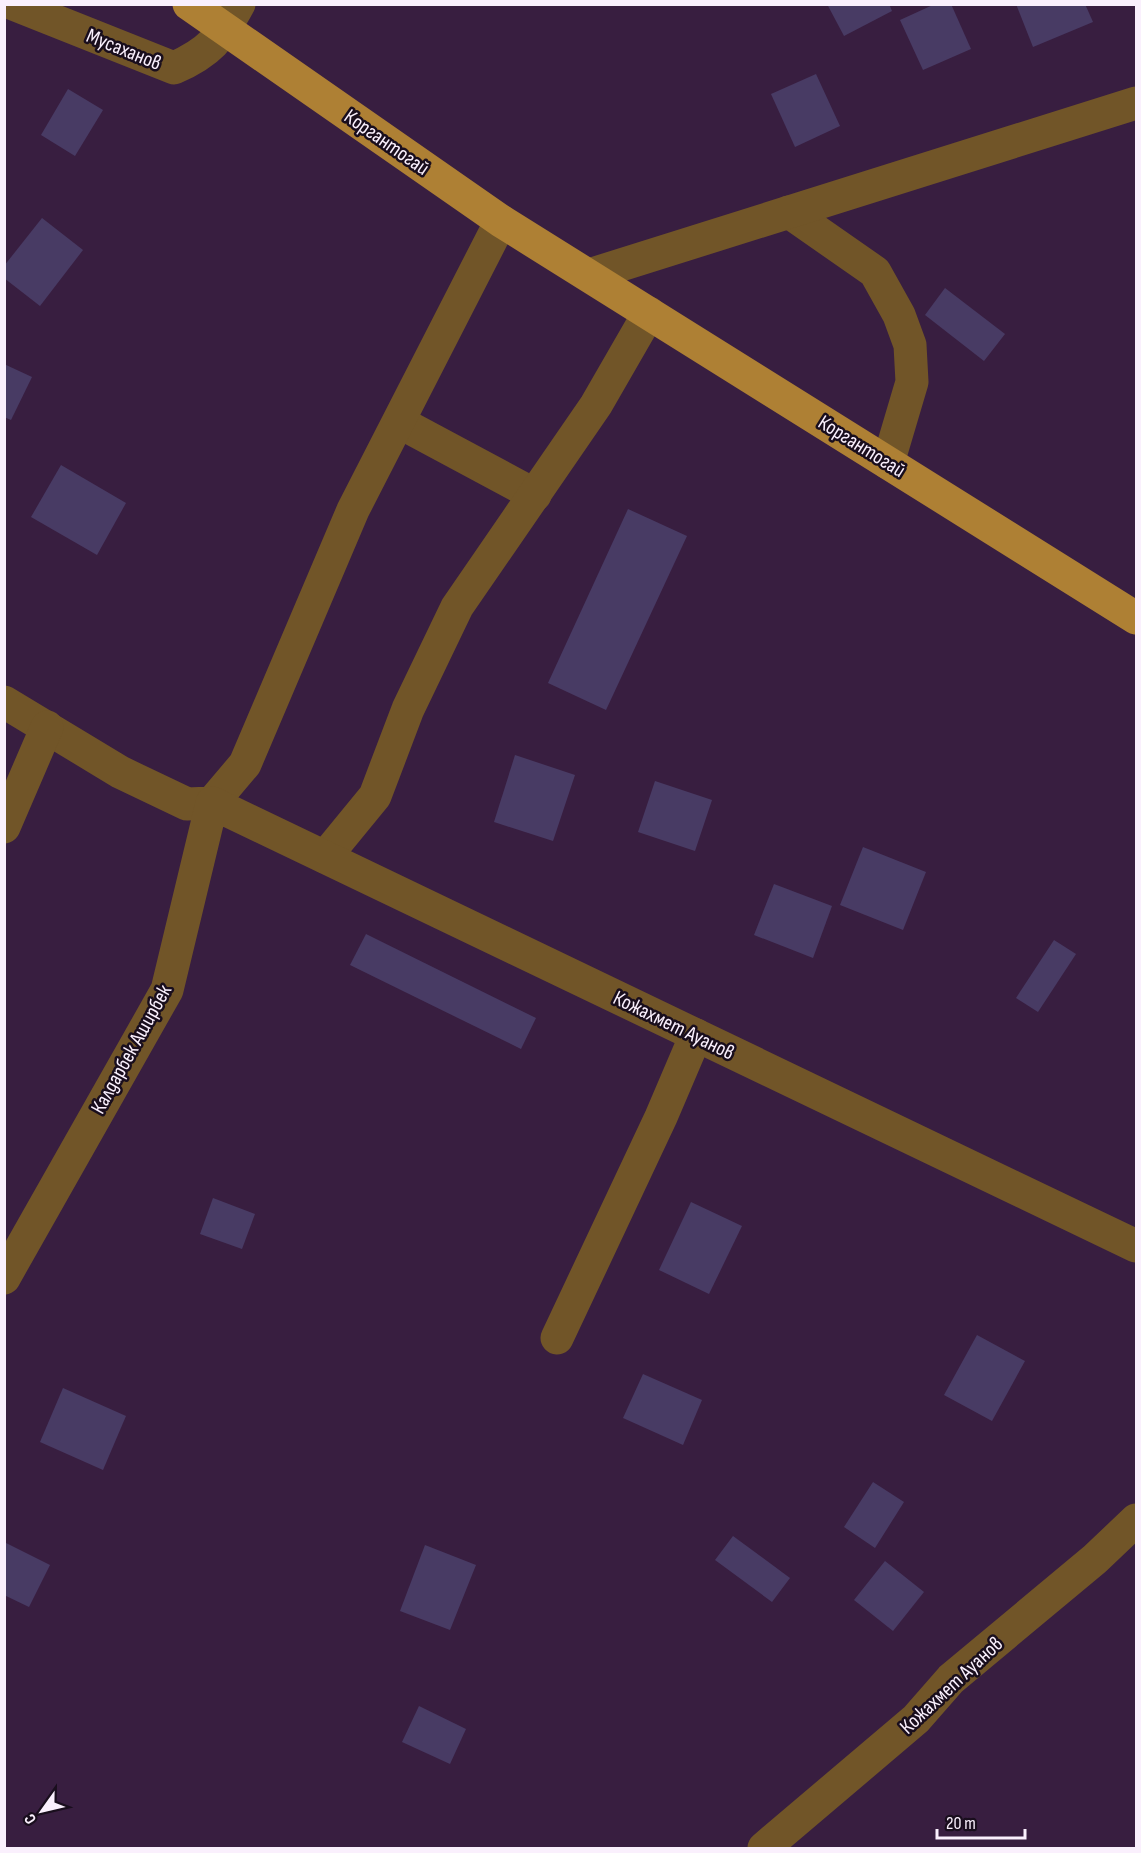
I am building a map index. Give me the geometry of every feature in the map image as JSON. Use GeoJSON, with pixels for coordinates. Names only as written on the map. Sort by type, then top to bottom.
{"type":"FeatureCollection","features":[{"type":"Feature","properties":{"kind":"main road","name":"Коргантогай"},"geometry":{"type":"LineString","coordinates":[[189,4],[232,17],[501,221],[1137,618]]}},
{"type":"Feature","properties":{"kind":"street","name":"Мусаханов"},"geometry":{"type":"LineString","coordinates":[[13,4],[174,68],[201,56],[232,17]]}},
{"type":"Feature","properties":{"kind":"street"},"geometry":{"type":"LineString","coordinates":[[589,275],[1137,103]]}},
{"type":"Feature","properties":{"kind":"street"},"geometry":{"type":"LineString","coordinates":[[789,212],[875,273],[899,315],[910,345],[912,382],[888,463]]}},
{"type":"Feature","properties":{"kind":"street"},"geometry":{"type":"LineString","coordinates":[[4,702],[120,772],[187,804],[212,803],[245,764],[353,510],[501,221]]}},
{"type":"Feature","properties":{"kind":"street"},"geometry":{"type":"LineString","coordinates":[[325,857],[375,796],[408,709],[458,607],[596,405],[649,313]]}},
{"type":"Feature","properties":{"kind":"street"},"geometry":{"type":"LineString","coordinates":[[399,422],[536,495]]}},
{"type":"Feature","properties":{"kind":"street"},"geometry":{"type":"LineString","coordinates":[[4,827],[47,727]]}},
{"type":"Feature","properties":{"kind":"street","name":"Кожахмет Ауанов"},"geometry":{"type":"LineString","coordinates":[[212,803],[1137,1246]]}},
{"type":"Feature","properties":{"kind":"street","name":"Калдарбек Аширбек"},"geometry":{"type":"LineString","coordinates":[[4,1278],[167,990],[212,803]]}},
{"type":"Feature","properties":{"kind":"street"},"geometry":{"type":"LineString","coordinates":[[557,1338],[661,1117],[696,1035]]}},
{"type":"Feature","properties":{"kind":"street","name":"Кожахмет Ауанов"},"geometry":{"type":"LineString","coordinates":[[764,1848],[916,1719],[951,1679],[1095,1559],[1137,1520]]}},
{"type":"Feature","properties":{"kind":"building"},"geometry":{"type":"Polygon","coordinates":[[[827,4],[889,4],[892,11],[844,36],[827,4]]]}},
{"type":"Feature","properties":{"kind":"building"},"geometry":{"type":"Polygon","coordinates":[[[935,4],[951,4],[971,49],[923,70],[900,20],[935,4]]]}},
{"type":"Feature","properties":{"kind":"building"},"geometry":{"type":"Polygon","coordinates":[[[1016,4],[1085,4],[1093,22],[1033,47],[1016,4]]]}},
{"type":"Feature","properties":{"kind":"building"},"geometry":{"type":"Polygon","coordinates":[[[816,74],[840,126],[795,147],[771,94],[816,74]]]}},
{"type":"Feature","properties":{"kind":"building"},"geometry":{"type":"Polygon","coordinates":[[[68,89],[103,110],[75,156],[41,135],[68,89]]]}},
{"type":"Feature","properties":{"kind":"building"},"geometry":{"type":"Polygon","coordinates":[[[42,218],[83,250],[40,306],[4,278],[4,266],[42,218]]]}},
{"type":"Feature","properties":{"kind":"building"},"geometry":{"type":"Polygon","coordinates":[[[945,288],[1005,334],[984,361],[925,315],[945,288]]]}},
{"type":"Feature","properties":{"kind":"building"},"geometry":{"type":"Polygon","coordinates":[[[4,364],[32,377],[11,420],[4,417],[4,364]]]}},
{"type":"Feature","properties":{"kind":"building"},"geometry":{"type":"Polygon","coordinates":[[[61,465],[126,503],[97,555],[31,517],[61,465]]]}},
{"type":"Feature","properties":{"kind":"building"},"geometry":{"type":"Polygon","coordinates":[[[628,509],[687,536],[606,710],[548,683],[628,509]]]}},
{"type":"Feature","properties":{"kind":"building"},"geometry":{"type":"Polygon","coordinates":[[[515,755],[575,775],[553,841],[494,822],[515,755]]]}},
{"type":"Feature","properties":{"kind":"building"},"geometry":{"type":"Polygon","coordinates":[[[655,781],[712,800],[695,851],[638,832],[655,781]]]}},
{"type":"Feature","properties":{"kind":"building"},"geometry":{"type":"Polygon","coordinates":[[[863,847],[926,872],[903,930],[840,905],[863,847]]]}},
{"type":"Feature","properties":{"kind":"building"},"geometry":{"type":"Polygon","coordinates":[[[774,884],[832,906],[813,958],[754,935],[774,884]]]}},
{"type":"Feature","properties":{"kind":"building"},"geometry":{"type":"Polygon","coordinates":[[[366,934],[536,1018],[521,1049],[350,965],[366,934]]]}},
{"type":"Feature","properties":{"kind":"building"},"geometry":{"type":"Polygon","coordinates":[[[1054,940],[1076,954],[1038,1012],[1016,998],[1054,940]]]}},
{"type":"Feature","properties":{"kind":"building"},"geometry":{"type":"Polygon","coordinates":[[[213,1198],[255,1214],[242,1249],[200,1234],[213,1198]]]}},
{"type":"Feature","properties":{"kind":"building"},"geometry":{"type":"Polygon","coordinates":[[[691,1202],[742,1226],[709,1294],[659,1270],[691,1202]]]}},
{"type":"Feature","properties":{"kind":"building"},"geometry":{"type":"Polygon","coordinates":[[[977,1335],[1025,1361],[992,1421],[944,1395],[977,1335]]]}},
{"type":"Feature","properties":{"kind":"building"},"geometry":{"type":"Polygon","coordinates":[[[643,1374],[702,1400],[683,1445],[623,1418],[643,1374]]]}},
{"type":"Feature","properties":{"kind":"building"},"geometry":{"type":"Polygon","coordinates":[[[63,1388],[126,1416],[103,1470],[40,1442],[63,1388]]]}},
{"type":"Feature","properties":{"kind":"building"},"geometry":{"type":"Polygon","coordinates":[[[873,1482],[904,1502],[875,1548],[844,1527],[873,1482]]]}},
{"type":"Feature","properties":{"kind":"building"},"geometry":{"type":"Polygon","coordinates":[[[733,1536],[790,1578],[772,1602],[715,1560],[733,1536]]]}},
{"type":"Feature","properties":{"kind":"building"},"geometry":{"type":"Polygon","coordinates":[[[4,1542],[50,1565],[29,1607],[4,1595],[4,1542]]]}},
{"type":"Feature","properties":{"kind":"building"},"geometry":{"type":"Polygon","coordinates":[[[425,1545],[476,1565],[450,1630],[400,1611],[425,1545]]]}},
{"type":"Feature","properties":{"kind":"building"},"geometry":{"type":"Polygon","coordinates":[[[885,1561],[924,1592],[893,1631],[854,1600],[885,1561]]]}},
{"type":"Feature","properties":{"kind":"building"},"geometry":{"type":"Polygon","coordinates":[[[419,1706],[466,1729],[450,1764],[402,1742],[419,1706]]]}}]}
